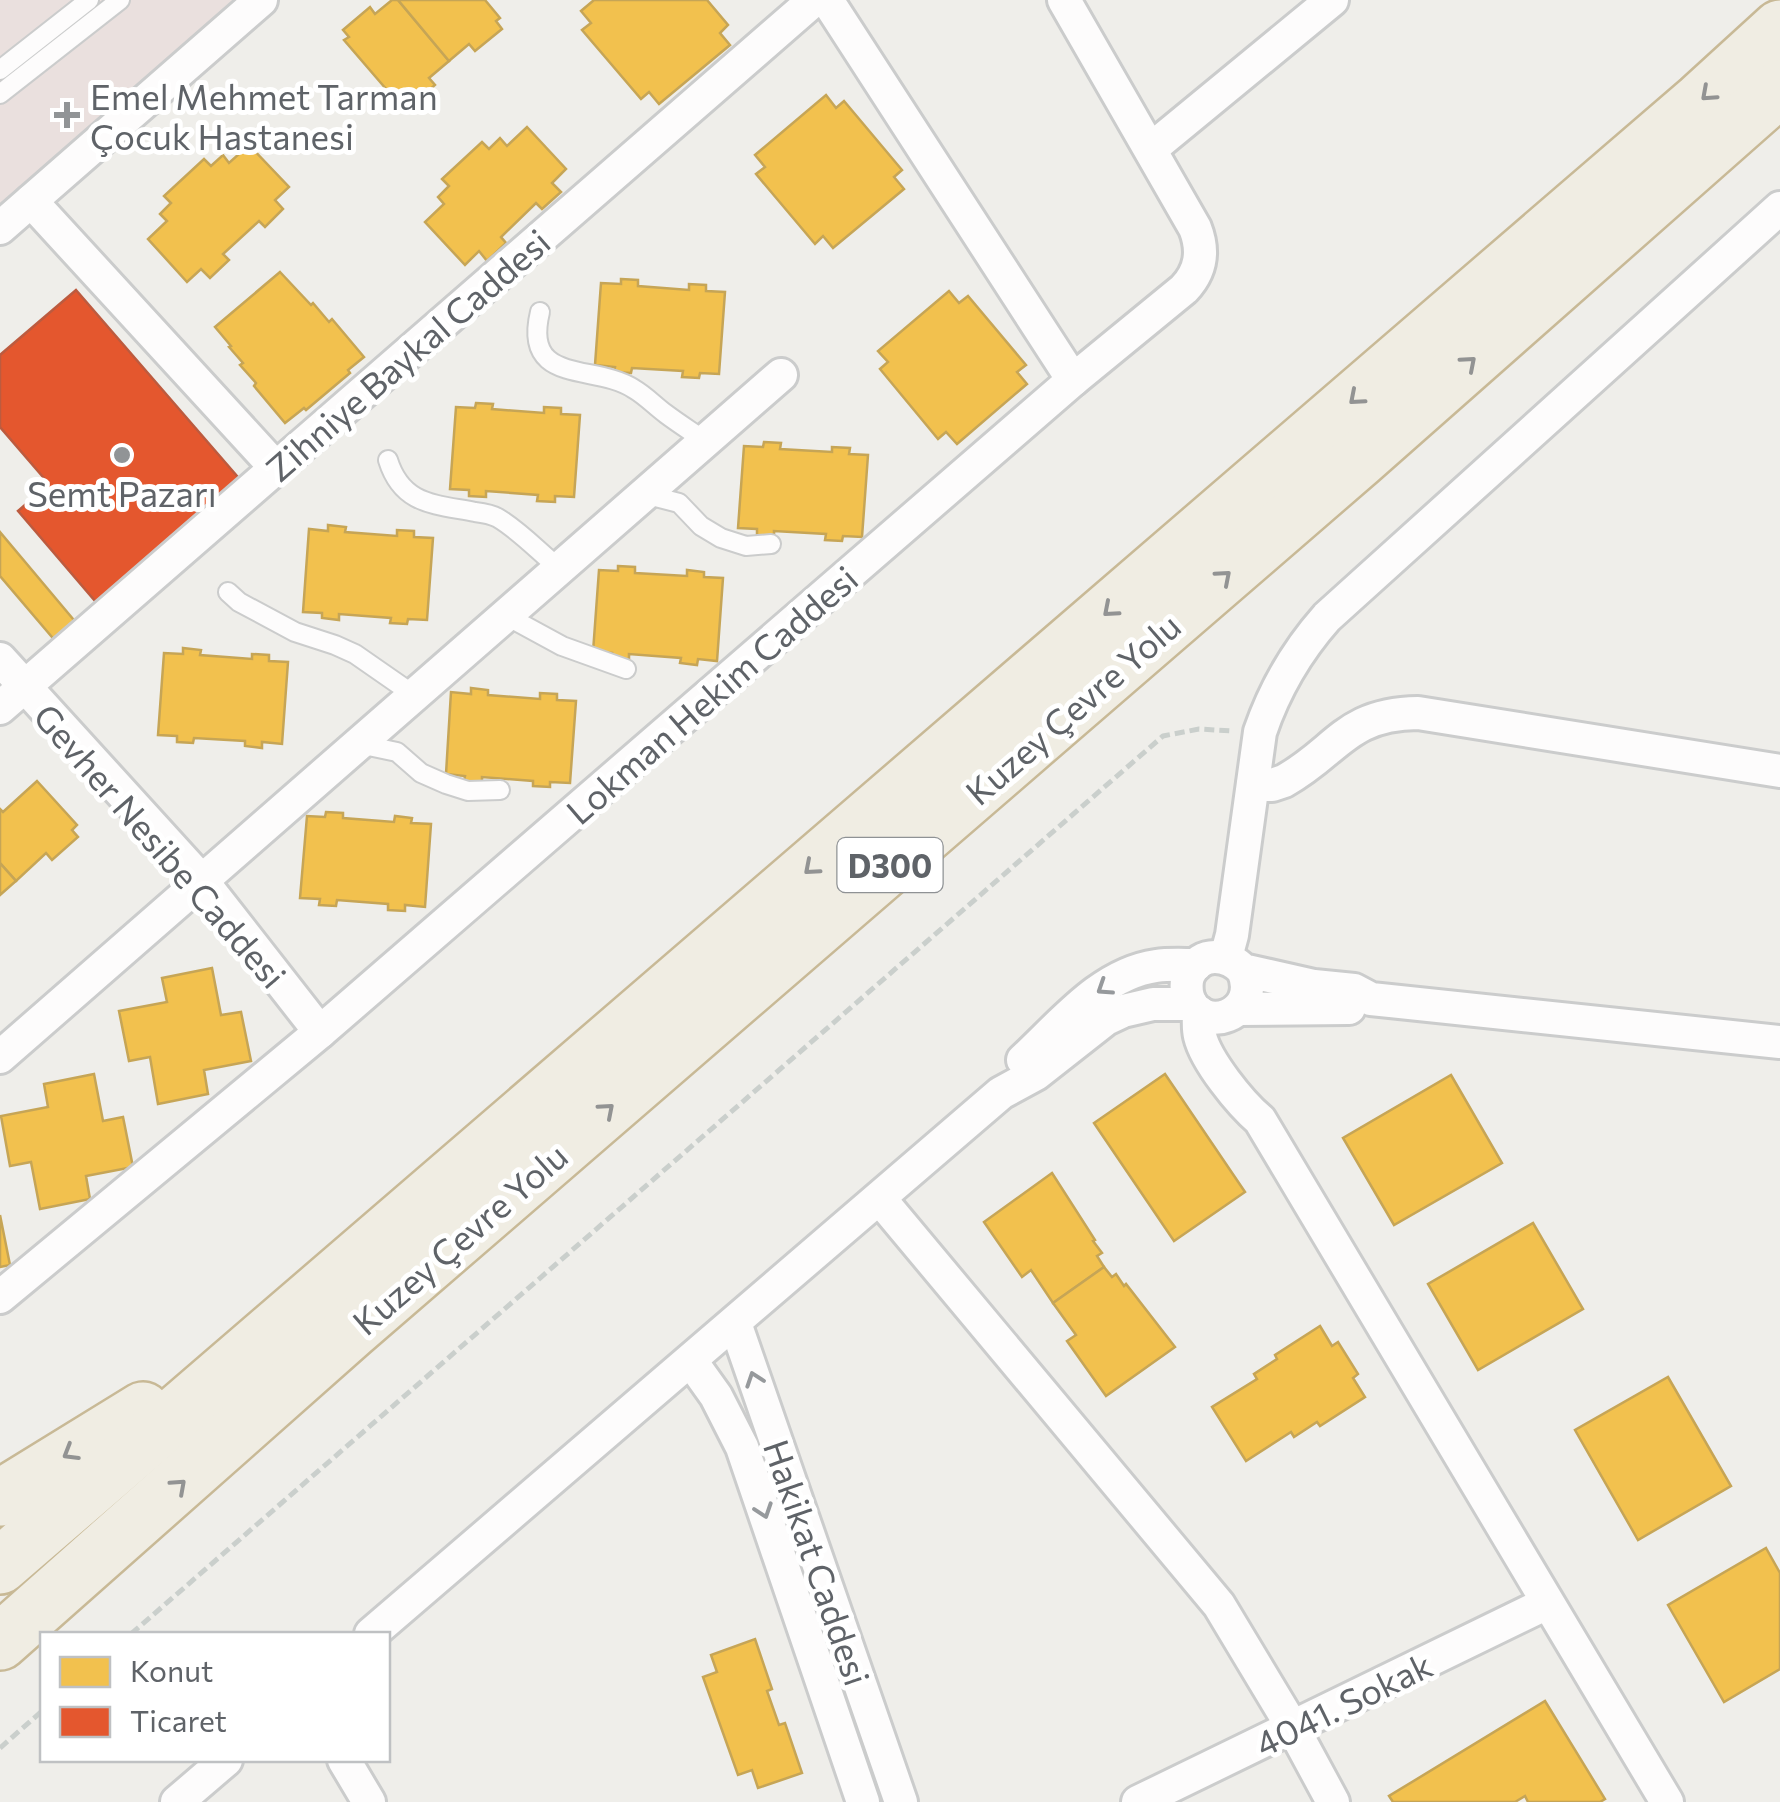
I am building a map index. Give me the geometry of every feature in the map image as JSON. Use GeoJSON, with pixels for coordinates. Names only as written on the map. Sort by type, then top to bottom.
{"type":"FeatureCollection","features":[{"type":"Feature","properties":{"kind":"highway","name":"Kuzey Çevre Yolu"},"geometry":{"type":"LineString","coordinates":[[0,1566],[1625,166],[1780,28]]}},
{"type":"Feature","properties":{"kind":"highway","name":"Kuzey Çevre Yolu"},"geometry":{"type":"LineString","coordinates":[[0,1642],[351,1331],[1360,459],[1780,88]]}},
{"type":"Feature","properties":{"kind":"highway"},"geometry":{"type":"LineString","coordinates":[[0,1498],[111,1428],[246,1354]]}},
{"type":"Feature","properties":{"kind":"highway"},"geometry":{"type":"LineString","coordinates":[[44,1632],[119,1539]]}},
{"type":"Feature","properties":{"kind":"highway"},"geometry":{"type":"LineString","coordinates":[[0,1670],[40,1635]]}},
{"type":"Feature","properties":{"kind":"street"},"geometry":{"type":"LineString","coordinates":[[0,228],[261,0]]}},
{"type":"Feature","properties":{"kind":"street","name":"Zihniye Baykal Caddesi"},"geometry":{"type":"LineString","coordinates":[[12,698],[814,0]]}},
{"type":"Feature","properties":{"kind":"street"},"geometry":{"type":"LineString","coordinates":[[826,0],[1073,380]]}},
{"type":"Feature","properties":{"kind":"street","name":"Lokman Hekim Caddesi"},"geometry":{"type":"LineString","coordinates":[[0,1297],[320,1032],[1073,380],[1184,289],[1198,270],[1199,238],[1064,0]]}},
{"type":"Feature","properties":{"kind":"street"},"geometry":{"type":"LineString","coordinates":[[1150,150],[1332,0]]}},
{"type":"Feature","properties":{"kind":"street"},"geometry":{"type":"LineString","coordinates":[[31,201],[276,468]]}},
{"type":"Feature","properties":{"kind":"street"},"geometry":{"type":"LineString","coordinates":[[1221,964],[1232,935],[1260,732],[1270,703],[1296,655],[1326,617],[1780,208]]}},
{"type":"Feature","properties":{"kind":"street"},"geometry":{"type":"LineString","coordinates":[[0,1056],[781,375]]}},
{"type":"Feature","properties":{"kind":"street","name":"Gevher Nesibe Caddesi"},"geometry":{"type":"LineString","coordinates":[[0,659],[12,698],[202,880],[320,1032]]}},
{"type":"Feature","properties":{"kind":"street"},"geometry":{"type":"LineString","coordinates":[[1253,785],[1284,781],[1354,728],[1403,713],[1780,771]]}},
{"type":"Feature","properties":{"kind":"street"},"geometry":{"type":"LineString","coordinates":[[1214,1010],[1187,994],[1186,984],[1189,974],[1221,964],[1247,980],[1248,990],[1245,1001],[1214,1010],[1199,1032],[1206,1049],[1238,1101],[1260,1120],[1667,1802]]}},
{"type":"Feature","properties":{"kind":"street"},"geometry":{"type":"LineString","coordinates":[[1001,1093],[1022,1062],[1088,999],[1105,986],[1158,965],[1221,964],[1314,986],[1354,990],[1370,1000],[1780,1042]]}},
{"type":"Feature","properties":{"kind":"street"},"geometry":{"type":"LineString","coordinates":[[373,1632],[1001,1093],[1036,1074],[1091,1030],[1123,1011],[1153,1004],[1214,1010],[1353,1008],[1370,1000]]}},
{"type":"Feature","properties":{"kind":"street"},"geometry":{"type":"LineString","coordinates":[[880,1199],[1219,1606],[1333,1802]]}},
{"type":"Feature","properties":{"kind":"street","name":"Hakikat Caddesi"},"geometry":{"type":"LineString","coordinates":[[735,1323],[901,1802]]}},
{"type":"Feature","properties":{"kind":"street","name":"Hakikat Caddesi"},"geometry":{"type":"LineString","coordinates":[[691,1361],[716,1396],[742,1446],[863,1802]]}},
{"type":"Feature","properties":{"kind":"street","name":"4041. Sokak"},"geometry":{"type":"LineString","coordinates":[[1138,1802],[1546,1603]]}},
{"type":"Feature","properties":{"kind":"street"},"geometry":{"type":"LineString","coordinates":[[177,1802],[224,1762]]}},
{"type":"Feature","properties":{"kind":"street"},"geometry":{"type":"LineString","coordinates":[[345,1762],[370,1802]]}},
{"type":"Feature","properties":{"kind":"lane"},"geometry":{"type":"LineString","coordinates":[[0,70],[89,0]]}},
{"type":"Feature","properties":{"kind":"lane"},"geometry":{"type":"LineString","coordinates":[[0,94],[120,0]]}},
{"type":"Feature","properties":{"kind":"lane"},"geometry":{"type":"LineString","coordinates":[[540,312],[538,348],[550,362],[632,386],[706,441]]}},
{"type":"Feature","properties":{"kind":"lane"},"geometry":{"type":"LineString","coordinates":[[388,460],[394,479],[408,494],[493,515],[559,568]]}},
{"type":"Feature","properties":{"kind":"lane"},"geometry":{"type":"LineString","coordinates":[[644,494],[678,503],[720,538],[746,546],[770,544]]}},
{"type":"Feature","properties":{"kind":"lane"},"geometry":{"type":"LineString","coordinates":[[228,592],[295,632],[355,654],[414,695]]}},
{"type":"Feature","properties":{"kind":"lane"},"geometry":{"type":"LineString","coordinates":[[505,616],[562,646],[626,669]]}},
{"type":"Feature","properties":{"kind":"lane"},"geometry":{"type":"LineString","coordinates":[[358,744],[397,752],[421,773],[446,784],[468,790],[500,790]]}},
{"type":"Feature","properties":{"kind":"path"},"geometry":{"type":"LineString","coordinates":[[132,1632],[1163,736],[1198,729],[1260,732]]}},
{"type":"Feature","properties":{"kind":"path"},"geometry":{"type":"LineString","coordinates":[[0,1748],[40,1713]]}},
{"type":"Feature","properties":{"kind":"shaded area","name":"Emel Mehmet Tarman Çocuk Hastanesi"},"geometry":{"type":"Polygon","coordinates":[[[0,0],[267,0],[0,230],[0,0]]]}},
{"type":"Feature","properties":{"kind":"building: Konut"},"geometry":{"type":"Polygon","coordinates":[[[392,0],[398,0],[449,61],[429,78],[435,85],[409,108],[403,100],[399,104],[344,40],[349,37],[343,30],[370,7],[375,14],[392,0]]]}},
{"type":"Feature","properties":{"kind":"building: Konut"},"geometry":{"type":"Polygon","coordinates":[[[398,0],[485,0],[500,18],[496,21],[502,29],[475,51],[469,44],[449,61],[398,0]]]}},
{"type":"Feature","properties":{"kind":"building: Konut"},"geometry":{"type":"Polygon","coordinates":[[[594,0],[707,0],[728,25],[720,33],[730,45],[659,104],[649,92],[641,99],[582,30],[591,23],[581,11],[594,0]]]}},
{"type":"Feature","properties":{"kind":"building: Konut"},"geometry":{"type":"Polygon","coordinates":[[[826,95],[836,108],[844,101],[902,170],[894,177],[904,189],[833,248],[823,236],[815,244],[756,174],[765,167],[755,155],[826,95]]]}},
{"type":"Feature","properties":{"kind":"building: Konut"},"geometry":{"type":"Polygon","coordinates":[[[527,127],[566,169],[552,183],[561,192],[542,209],[536,203],[501,237],[506,243],[487,261],[479,251],[465,265],[425,222],[444,204],[438,197],[449,186],[442,179],[482,142],[489,149],[500,138],[507,146],[527,127]]]}},
{"type":"Feature","properties":{"kind":"building: Konut"},"geometry":{"type":"Polygon","coordinates":[[[249,145],[289,187],[275,200],[283,209],[265,227],[259,221],[223,254],[229,260],[210,278],[201,269],[187,282],[148,239],[167,221],[160,214],[171,203],[164,196],[204,159],[211,166],[223,155],[229,163],[249,145]]]}},
{"type":"Feature","properties":{"kind":"building: Konut"},"geometry":{"type":"Polygon","coordinates":[[[280,272],[329,322],[332,319],[364,357],[306,410],[285,423],[254,386],[256,383],[240,365],[243,363],[215,327],[280,272]]]}},
{"type":"Feature","properties":{"kind":"building: Konut"},"geometry":{"type":"Polygon","coordinates":[[[621,279],[638,280],[638,286],[689,290],[689,284],[706,285],[706,291],[725,292],[719,374],[682,377],[683,371],[632,368],[631,373],[614,372],[615,367],[595,365],[601,283],[621,284],[621,279]]]}},
{"type":"Feature","properties":{"kind":"building: Konut"},"geometry":{"type":"Polygon","coordinates":[[[949,291],[959,303],[968,296],[1026,365],[1017,372],[1027,384],[957,444],[946,432],[938,439],[880,369],[888,362],[878,351],[949,291]]]}},
{"type":"Feature","properties":{"kind":"building: Konut"},"geometry":{"type":"Polygon","coordinates":[[[476,403],[493,404],[492,409],[544,413],[544,407],[561,408],[561,414],[580,415],[574,497],[555,496],[555,502],[537,501],[538,495],[486,491],[486,497],[469,496],[469,490],[450,489],[456,407],[475,408],[476,403]]]}},
{"type":"Feature","properties":{"kind":"building: Konut"},"geometry":{"type":"Polygon","coordinates":[[[764,442],[781,443],[780,449],[832,452],[832,447],[850,448],[849,454],[868,455],[862,537],[825,540],[826,534],[774,531],[774,536],[757,535],[757,529],[738,528],[744,446],[763,447],[764,442]]]}},
{"type":"Feature","properties":{"kind":"building: Konut"},"geometry":{"type":"Polygon","coordinates":[[[328,525],[346,527],[345,532],[397,536],[397,530],[414,531],[414,537],[433,538],[427,620],[390,623],[391,618],[339,614],[339,620],[322,618],[322,613],[303,612],[309,529],[328,531],[328,525]]]}},
{"type":"Feature","properties":{"kind":"building: Konut"},"geometry":{"type":"Polygon","coordinates":[[[0,532],[84,632],[63,650],[0,576],[0,532]]]}},
{"type":"Feature","properties":{"kind":"building: Konut"},"geometry":{"type":"Polygon","coordinates":[[[618,566],[635,567],[635,573],[687,576],[687,570],[704,572],[704,577],[723,578],[717,661],[698,659],[697,665],[680,663],[681,658],[629,654],[629,660],[612,659],[612,653],[593,652],[599,570],[618,571],[618,566]]]}},
{"type":"Feature","properties":{"kind":"building: Konut"},"geometry":{"type":"Polygon","coordinates":[[[183,648],[201,650],[200,655],[252,659],[252,654],[269,655],[269,661],[288,662],[282,744],[262,742],[262,748],[245,746],[245,741],[194,738],[193,743],[177,742],[177,736],[158,735],[164,653],[183,654],[183,648]]]}},
{"type":"Feature","properties":{"kind":"building: Konut"},"geometry":{"type":"Polygon","coordinates":[[[471,688],[488,690],[488,695],[540,699],[540,693],[557,694],[557,700],[576,701],[570,783],[550,782],[550,787],[533,786],[533,781],[482,777],[482,782],[464,781],[465,776],[446,774],[451,692],[471,694],[471,688]]]}},
{"type":"Feature","properties":{"kind":"building: Konut"},"geometry":{"type":"Polygon","coordinates":[[[37,781],[77,825],[72,830],[78,837],[52,860],[46,853],[16,881],[0,863],[0,809],[3,812],[37,781]]]}},
{"type":"Feature","properties":{"kind":"building: Konut"},"geometry":{"type":"Polygon","coordinates":[[[326,812],[343,813],[343,818],[394,822],[395,816],[412,818],[411,823],[431,824],[425,907],[405,905],[405,911],[388,910],[388,904],[337,900],[336,906],[319,905],[320,899],[300,898],[307,816],[325,817],[326,812]]]}},
{"type":"Feature","properties":{"kind":"building: Konut"},"geometry":{"type":"Polygon","coordinates":[[[0,863],[16,881],[0,895],[0,863]]]}},
{"type":"Feature","properties":{"kind":"building: Konut"},"geometry":{"type":"Polygon","coordinates":[[[212,968],[221,1015],[241,1012],[251,1061],[204,1070],[208,1094],[158,1104],[150,1057],[129,1061],[119,1011],[167,1002],[162,978],[212,968]]]}},
{"type":"Feature","properties":{"kind":"building: Konut"},"geometry":{"type":"Polygon","coordinates":[[[94,1074],[103,1121],[123,1117],[133,1167],[86,1176],[90,1199],[40,1209],[31,1162],[10,1166],[1,1116],[48,1107],[44,1084],[94,1074]]]}},
{"type":"Feature","properties":{"kind":"building: Konut"},"geometry":{"type":"Polygon","coordinates":[[[1165,1074],[1245,1192],[1174,1241],[1094,1123],[1165,1074]]]}},
{"type":"Feature","properties":{"kind":"building: Konut"},"geometry":{"type":"Polygon","coordinates":[[[1451,1075],[1502,1163],[1394,1225],[1343,1138],[1451,1075]]]}},
{"type":"Feature","properties":{"kind":"building: Konut"},"geometry":{"type":"Polygon","coordinates":[[[1052,1173],[1095,1240],[1102,1253],[1097,1256],[1104,1267],[1053,1303],[1031,1270],[1022,1277],[984,1222],[1052,1173]]]}},
{"type":"Feature","properties":{"kind":"building: Konut"},"geometry":{"type":"Polygon","coordinates":[[[0,1215],[10,1265],[0,1267],[0,1215]]]}},
{"type":"Feature","properties":{"kind":"building: Konut"},"geometry":{"type":"Polygon","coordinates":[[[1533,1223],[1583,1309],[1478,1370],[1428,1284],[1533,1223]]]}},
{"type":"Feature","properties":{"kind":"building: Konut"},"geometry":{"type":"Polygon","coordinates":[[[1104,1267],[1112,1277],[1116,1274],[1126,1284],[1175,1347],[1106,1396],[1067,1341],[1076,1335],[1053,1303],[1104,1267]]]}},
{"type":"Feature","properties":{"kind":"building: Konut"},"geometry":{"type":"Polygon","coordinates":[[[1320,1326],[1332,1346],[1338,1342],[1358,1374],[1353,1378],[1365,1397],[1320,1426],[1317,1422],[1294,1437],[1291,1432],[1246,1461],[1212,1407],[1257,1379],[1254,1374],[1277,1359],[1275,1355],[1320,1326]]]}},
{"type":"Feature","properties":{"kind":"building: Konut"},"geometry":{"type":"Polygon","coordinates":[[[1668,1377],[1731,1486],[1638,1540],[1575,1430],[1668,1377]]]}},
{"type":"Feature","properties":{"kind":"building: Konut"},"geometry":{"type":"Polygon","coordinates":[[[1766,1548],[1780,1573],[1780,1669],[1724,1702],[1668,1605],[1766,1548]]]}},
{"type":"Feature","properties":{"kind":"building: Konut"},"geometry":{"type":"Polygon","coordinates":[[[755,1639],[772,1689],[767,1691],[779,1725],[785,1723],[802,1773],[758,1788],[752,1770],[738,1775],[703,1677],[717,1672],[711,1655],[755,1639]]]}},
{"type":"Feature","properties":{"kind":"building: Konut"},"geometry":{"type":"Polygon","coordinates":[[[1545,1701],[1605,1799],[1528,1802],[1525,1796],[1515,1802],[1393,1802],[1389,1796],[1545,1701]]]}},
{"type":"Feature","properties":{"kind":"building: Ticaret","name":"Semt Pazarı"},"geometry":{"type":"Polygon","coordinates":[[[76,290],[244,484],[101,608],[18,511],[49,484],[0,427],[0,355],[76,290]]]}},
{"type":"Feature","properties":{"kind":"place","name":"Emel Mehmet Tarman Çocuk Hastanesi"},"geometry":{"type":"Point","coordinates":[67,115]}},
{"type":"Feature","properties":{"kind":"place","name":"Semt Pazarı"},"geometry":{"type":"Point","coordinates":[122,455]}}]}
